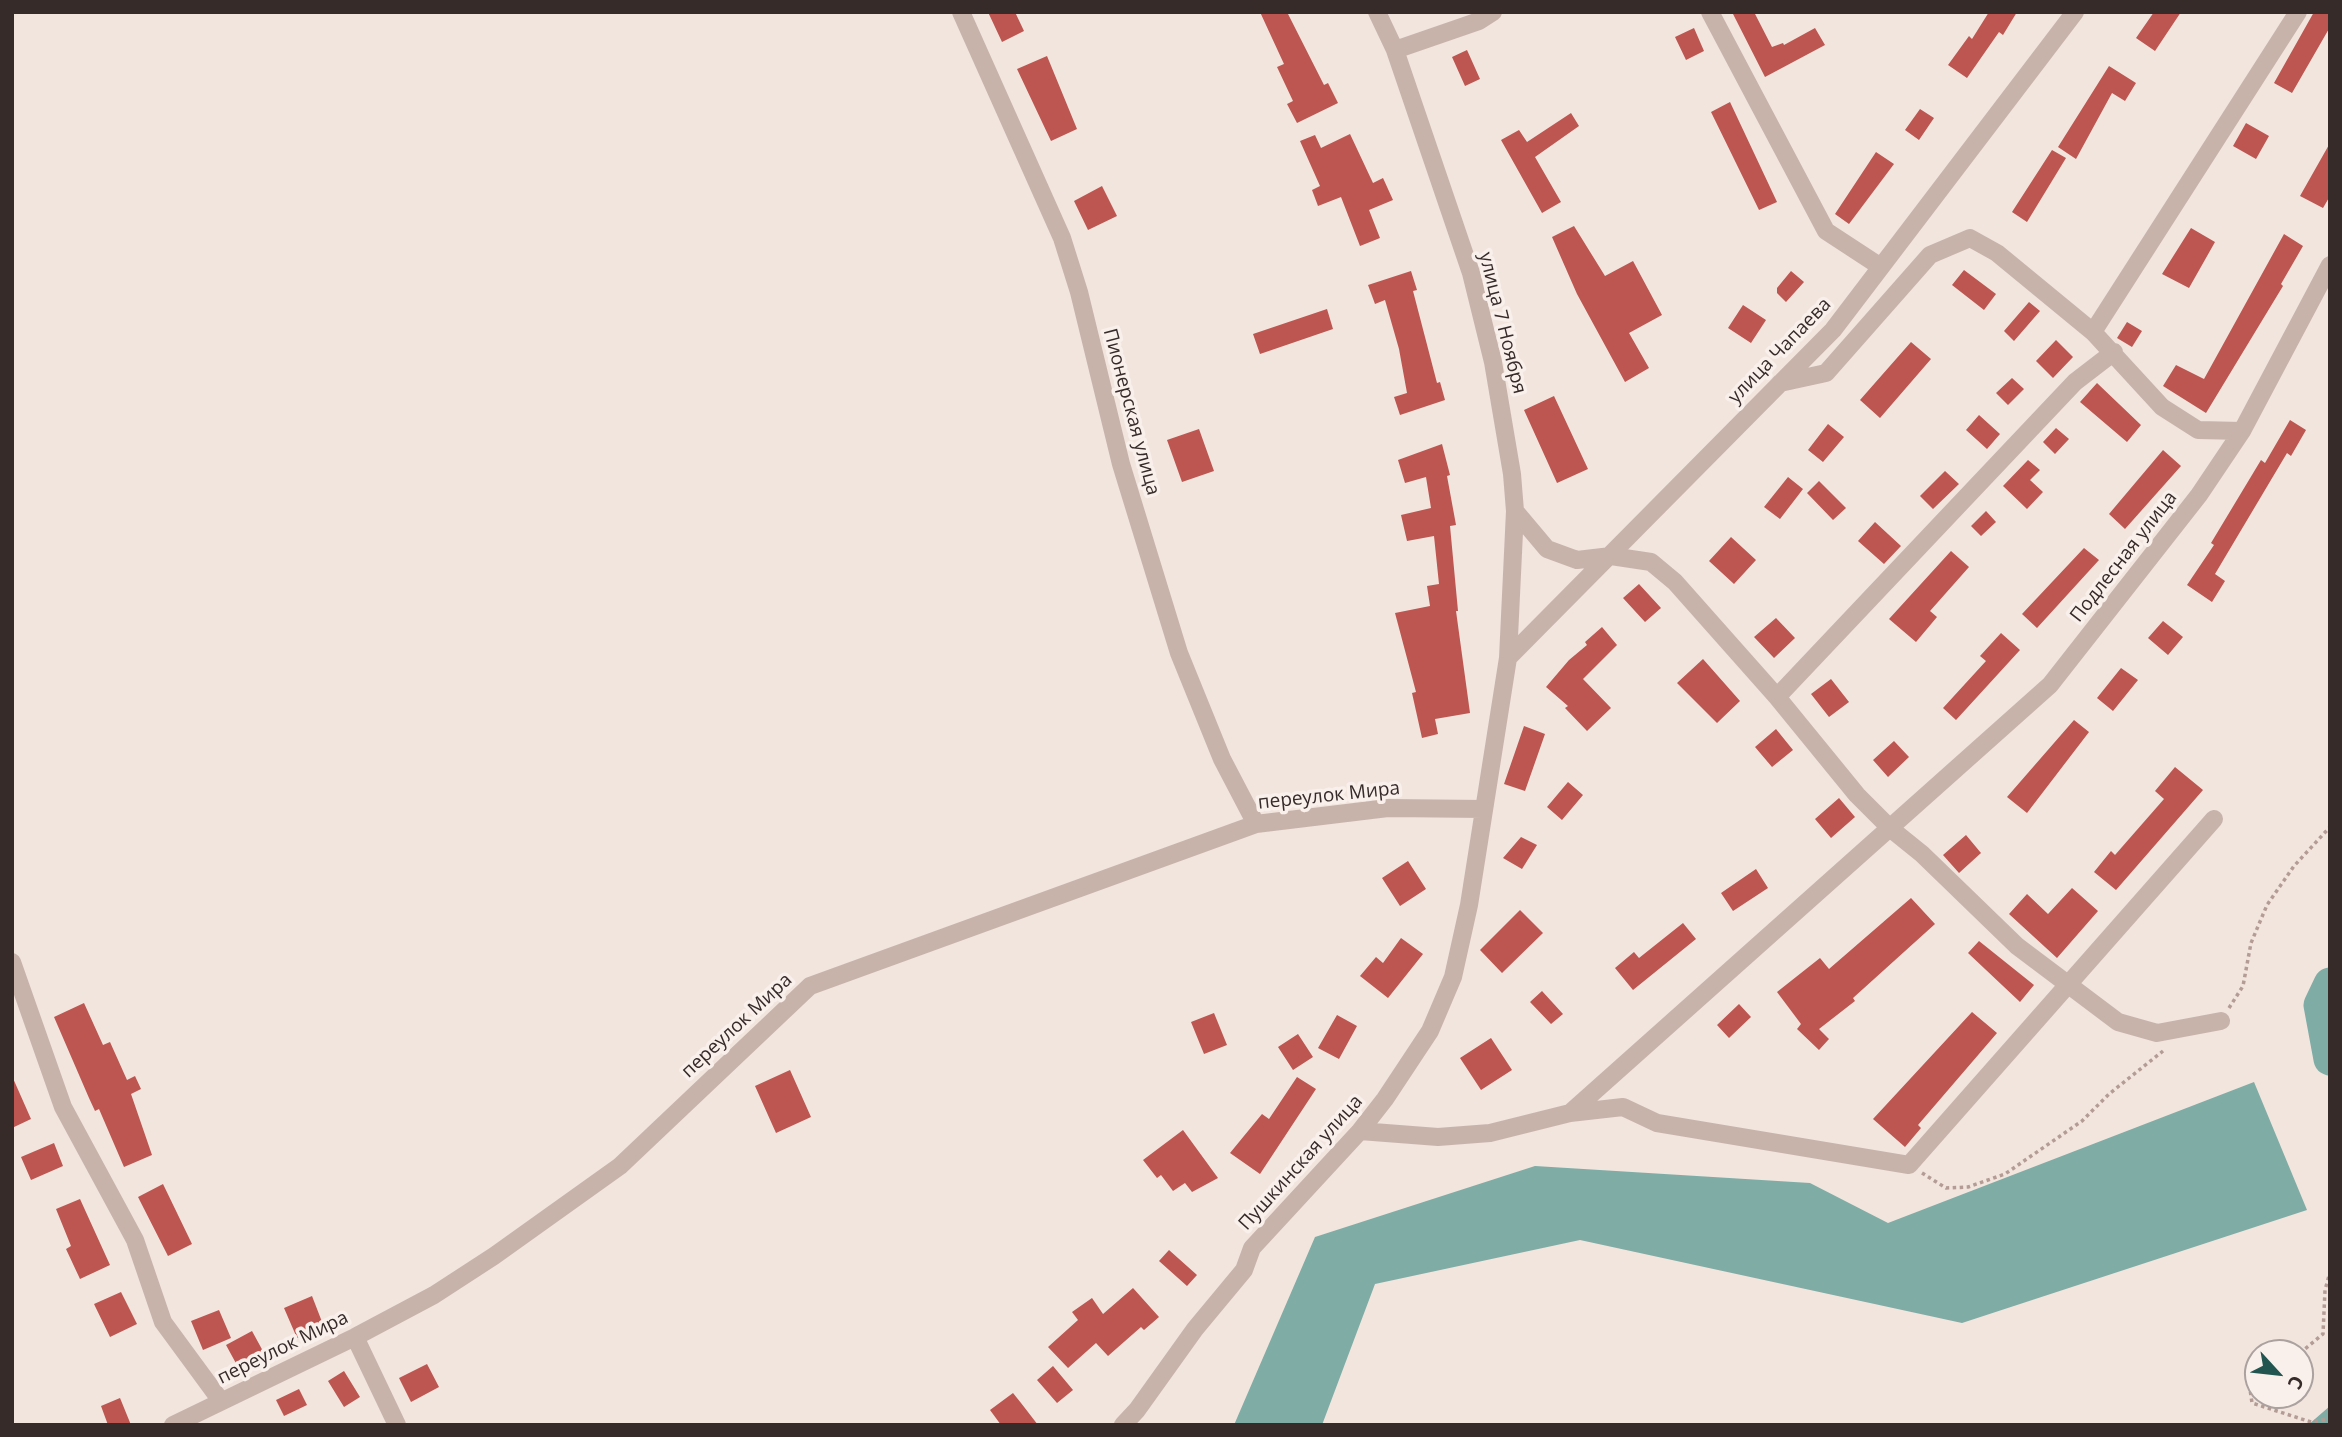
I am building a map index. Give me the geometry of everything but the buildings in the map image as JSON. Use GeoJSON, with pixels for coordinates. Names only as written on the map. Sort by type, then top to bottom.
{"type":"FeatureCollection","features":[{"type":"Feature","properties":{"kind":"street","name":"Пионерская улица"},"geometry":{"type":"LineString","coordinates":[[961,12],[1062,238],[1121,464],[1179,653],[1222,759],[1256,824]]}},
{"type":"Feature","properties":{"kind":"street","name":"улица 7 Ноября"},"geometry":{"type":"LineString","coordinates":[[1377,12],[1395,50],[1471,273],[1493,362],[1513,474],[1515,511],[1508,658]]}},
{"type":"Feature","properties":{"kind":"street"},"geometry":{"type":"LineString","coordinates":[[1395,50],[1479,21],[1493,12]]}},
{"type":"Feature","properties":{"kind":"street"},"geometry":{"type":"LineString","coordinates":[[1710,12],[1826,231],[1881,267]]}},
{"type":"Feature","properties":{"kind":"street","name":"улица Чапаева"},"geometry":{"type":"LineString","coordinates":[[1508,658],[1833,330],[2074,12]]}},
{"type":"Feature","properties":{"kind":"street"},"geometry":{"type":"LineString","coordinates":[[2093,332],[2298,12]]}},
{"type":"Feature","properties":{"kind":"street"},"geometry":{"type":"LineString","coordinates":[[1779,384],[1826,373],[1930,255],[1970,238],[1997,253],[2093,332],[2162,407],[2198,430],[2242,431]]}},
{"type":"Feature","properties":{"kind":"street","name":"Подлесная улица"},"geometry":{"type":"LineString","coordinates":[[1570,1113],[2050,685],[2199,495],[2242,431],[2330,265]]}},
{"type":"Feature","properties":{"kind":"street"},"geometry":{"type":"LineString","coordinates":[[1777,697],[2076,382],[2114,352]]}},
{"type":"Feature","properties":{"kind":"street"},"geometry":{"type":"LineString","coordinates":[[1515,511],[1548,550],[1577,560],[1611,556],[1651,562],[1675,582],[1777,697],[1857,795],[1891,829],[1922,854],[2017,946],[2118,1022],[2157,1033],[2221,1021]]}},
{"type":"Feature","properties":{"kind":"street","name":"Пушкинская улица"},"geometry":{"type":"LineString","coordinates":[[1123,1425],[1138,1410],[1195,1329],[1244,1270],[1252,1248],[1360,1131],[1430,1031],[1453,977],[1469,905],[1508,658]]}},
{"type":"Feature","properties":{"kind":"street","name":"переулок Мира"},"geometry":{"type":"LineString","coordinates":[[173,1425],[355,1337],[434,1295],[620,1166],[810,986],[1256,824],[1388,808],[1484,809]]}},
{"type":"Feature","properties":{"kind":"street"},"geometry":{"type":"LineString","coordinates":[[1360,1131],[1438,1137],[1490,1133],[1570,1113],[1623,1107],[1657,1123],[1909,1165],[2214,819]]}},
{"type":"Feature","properties":{"kind":"street"},"geometry":{"type":"LineString","coordinates":[[12,962],[63,1107],[135,1240],[163,1322],[222,1401]]}},
{"type":"Feature","properties":{"kind":"street"},"geometry":{"type":"LineString","coordinates":[[355,1337],[397,1425]]}},
{"type":"Feature","properties":{"kind":"path"},"geometry":{"type":"LineString","coordinates":[[2221,1021],[2243,986],[2251,943],[2267,905],[2294,866],[2330,827]]}},
{"type":"Feature","properties":{"kind":"path"},"geometry":{"type":"LineString","coordinates":[[1909,1165],[1946,1188],[1968,1187],[2005,1174],[2082,1121],[2109,1094],[2167,1047]]}},
{"type":"Feature","properties":{"kind":"path"},"geometry":{"type":"LineString","coordinates":[[2314,1341],[2323,1334],[2325,1290],[2330,1272]]}},
{"type":"Feature","properties":{"kind":"path"},"geometry":{"type":"LineString","coordinates":[[2271,1409],[2311,1422],[2330,1419]]}},
{"type":"Feature","properties":{"kind":"water"},"geometry":{"type":"Polygon","coordinates":[[[2254,1082],[2307,1210],[1962,1323],[1580,1240],[1375,1284],[1322,1425],[1234,1425],[1315,1237],[1535,1166],[1810,1183],[1888,1223],[2254,1082]]]}},
{"type":"Feature","properties":{"kind":"water"},"geometry":{"type":"Polygon","coordinates":[[[2330,1406],[2330,1425],[2308,1425],[2330,1406]]]}},
{"type":"Feature","properties":{"kind":"waterway"},"geometry":{"type":"LineString","coordinates":[[2330,984],[2320,1005],[2330,1059]]}}]}
